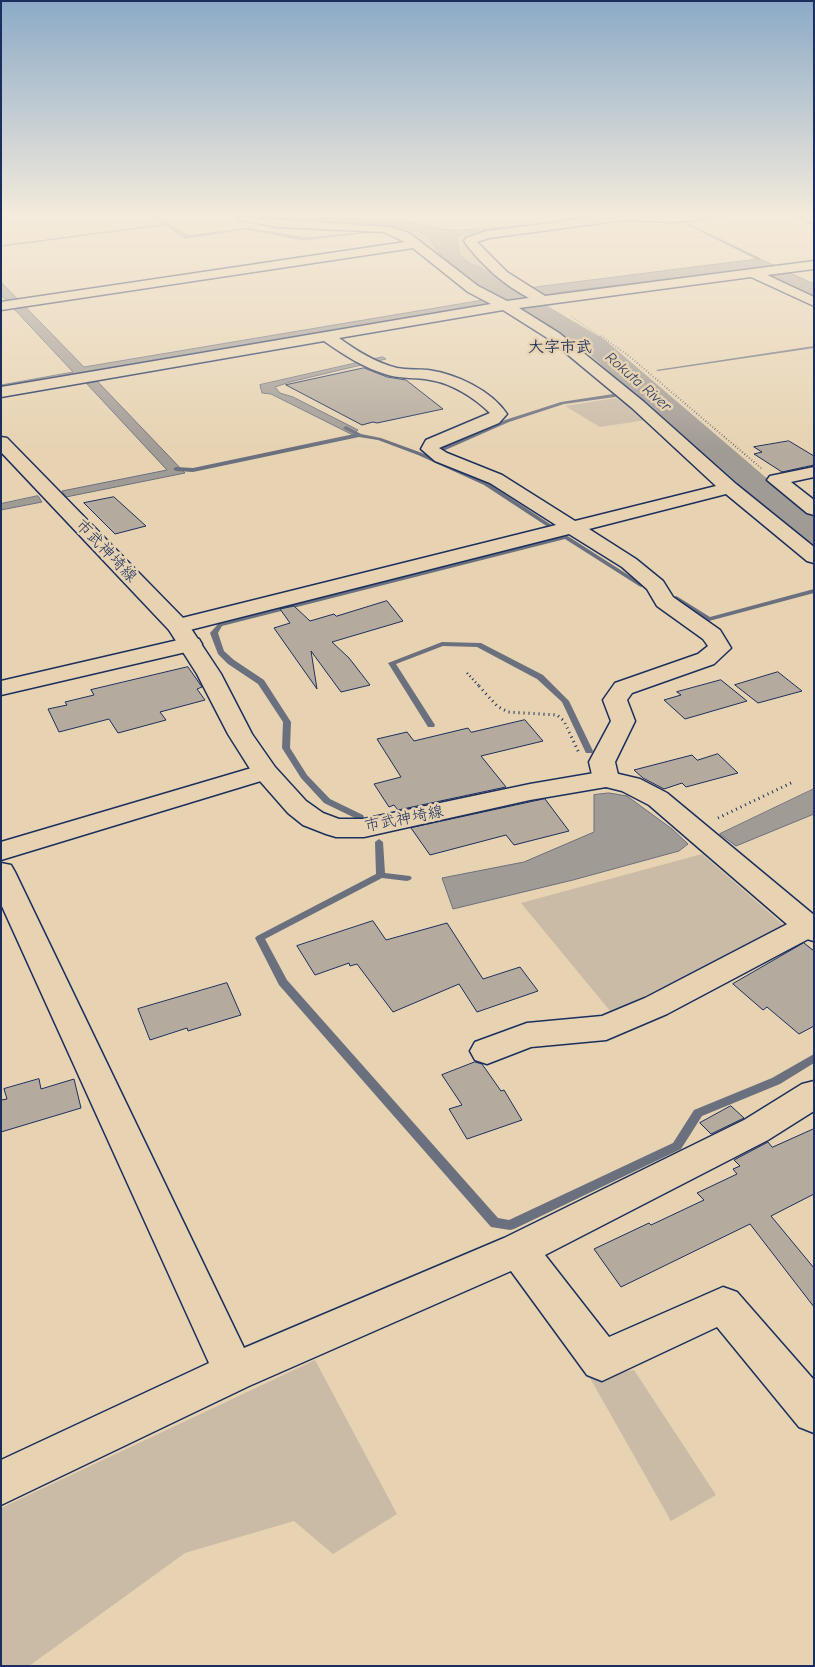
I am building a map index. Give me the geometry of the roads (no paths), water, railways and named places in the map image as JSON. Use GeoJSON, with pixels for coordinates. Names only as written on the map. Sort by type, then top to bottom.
{"type":"FeatureCollection","features":[{"type":"Feature","properties":{"kind":"street"},"geometry":{"type":"LineString","coordinates":[[5,305],[78,295]]}},
{"type":"Feature","properties":{"kind":"street"},"geometry":{"type":"LineString","coordinates":[[484,295],[522,315],[554,336],[586,361],[730,488],[814,557]]}},
{"type":"Feature","properties":{"kind":"street"},"geometry":{"type":"LineString","coordinates":[[532,295],[542,300]]}},
{"type":"Feature","properties":{"kind":"street"},"geometry":{"type":"LineString","coordinates":[[1,392],[503,306],[583,295]]}},
{"type":"Feature","properties":{"kind":"street"},"geometry":{"type":"LineString","coordinates":[[799,295],[814,302]]}},
{"type":"Feature","properties":{"kind":"street"},"geometry":{"type":"LineString","coordinates":[[326,336],[366,362],[396,372],[444,378],[466,389],[494,408],[499,414],[493,419],[432,444],[430,449],[441,457],[496,479],[573,526],[629,563],[656,585],[665,601],[712,635],[720,648],[706,659],[623,688],[615,700],[622,721],[604,771]]}},
{"type":"Feature","properties":{"kind":"street","name":"市武神埼線"},"geometry":{"type":"LineString","coordinates":[[1,442],[185,635],[232,716],[240,734],[265,772],[297,807],[312,819],[336,828],[364,828],[530,792],[604,771],[658,799],[811,929]]}},
{"type":"Feature","properties":{"kind":"street"},"geometry":{"type":"LineString","coordinates":[[814,472],[776,480],[814,509]]}},
{"type":"Feature","properties":{"kind":"street"},"geometry":{"type":"LineString","coordinates":[[1,688],[573,526],[730,488]]}},
{"type":"Feature","properties":{"kind":"street"},"geometry":{"type":"LineString","coordinates":[[1,851],[265,772]]}},
{"type":"Feature","properties":{"kind":"street"},"geometry":{"type":"LineString","coordinates":[[1,872],[234,1372]]}},
{"type":"Feature","properties":{"kind":"street"},"geometry":{"type":"LineString","coordinates":[[486,1051],[527,1035],[606,1028],[656,1006],[811,929]]}},
{"type":"Feature","properties":{"kind":"street"},"geometry":{"type":"LineString","coordinates":[[1,1483],[234,1372],[518,1250],[756,1130],[814,1094]]}},
{"type":"Feature","properties":{"kind":"street"},"geometry":{"type":"LineString","coordinates":[[518,1250],[602,1361],[723,1305],[814,1412]]}},
{"type":"Feature","properties":{"kind":"waterway","name":"Rokuta River"},"geometry":{"type":"LineString","coordinates":[[511,295],[596,346],[758,488],[814,533]]}},
{"type":"Feature","properties":{"kind":"waterway"},"geometry":{"type":"LineString","coordinates":[[658,370],[814,347]]}},
{"type":"Feature","properties":{"kind":"waterway"},"geometry":{"type":"LineString","coordinates":[[441,450],[507,421],[563,403],[613,396]]}},
{"type":"Feature","properties":{"kind":"waterway"},"geometry":{"type":"LineString","coordinates":[[346,428],[359,435]]}},
{"type":"Feature","properties":{"kind":"waterway"},"geometry":{"type":"LineString","coordinates":[[176,469],[193,470],[359,435]]}},
{"type":"Feature","properties":{"kind":"waterway"},"geometry":{"type":"LineString","coordinates":[[359,435],[379,439],[420,454],[486,484],[550,526]]}},
{"type":"Feature","properties":{"kind":"waterway"},"geometry":{"type":"LineString","coordinates":[[360,817],[327,801],[304,776],[286,748],[287,722],[261,682],[231,662],[221,652],[214,633],[220,625],[566,537],[641,585]]}},
{"type":"Feature","properties":{"kind":"waterway"},"geometry":{"type":"LineString","coordinates":[[676,598],[709,619],[814,591]]}},
{"type":"Feature","properties":{"kind":"waterway"},"geometry":{"type":"LineString","coordinates":[[431,725],[392,663],[442,644],[478,645],[540,677],[565,701],[589,751]]}},
{"type":"Feature","properties":{"kind":"waterway"},"geometry":{"type":"LineString","coordinates":[[379,842],[381,875]]}},
{"type":"Feature","properties":{"kind":"waterway"},"geometry":{"type":"LineString","coordinates":[[381,875],[407,878]]}},
{"type":"Feature","properties":{"kind":"waterway"},"geometry":{"type":"LineString","coordinates":[[381,875],[260,938],[283,982],[495,1223],[510,1225],[677,1146],[698,1113],[776,1081],[814,1058]]}},
{"type":"Feature","properties":{"kind":"district","name":"大字市武"},"geometry":{"type":"Point","coordinates":[560,347]}}]}
